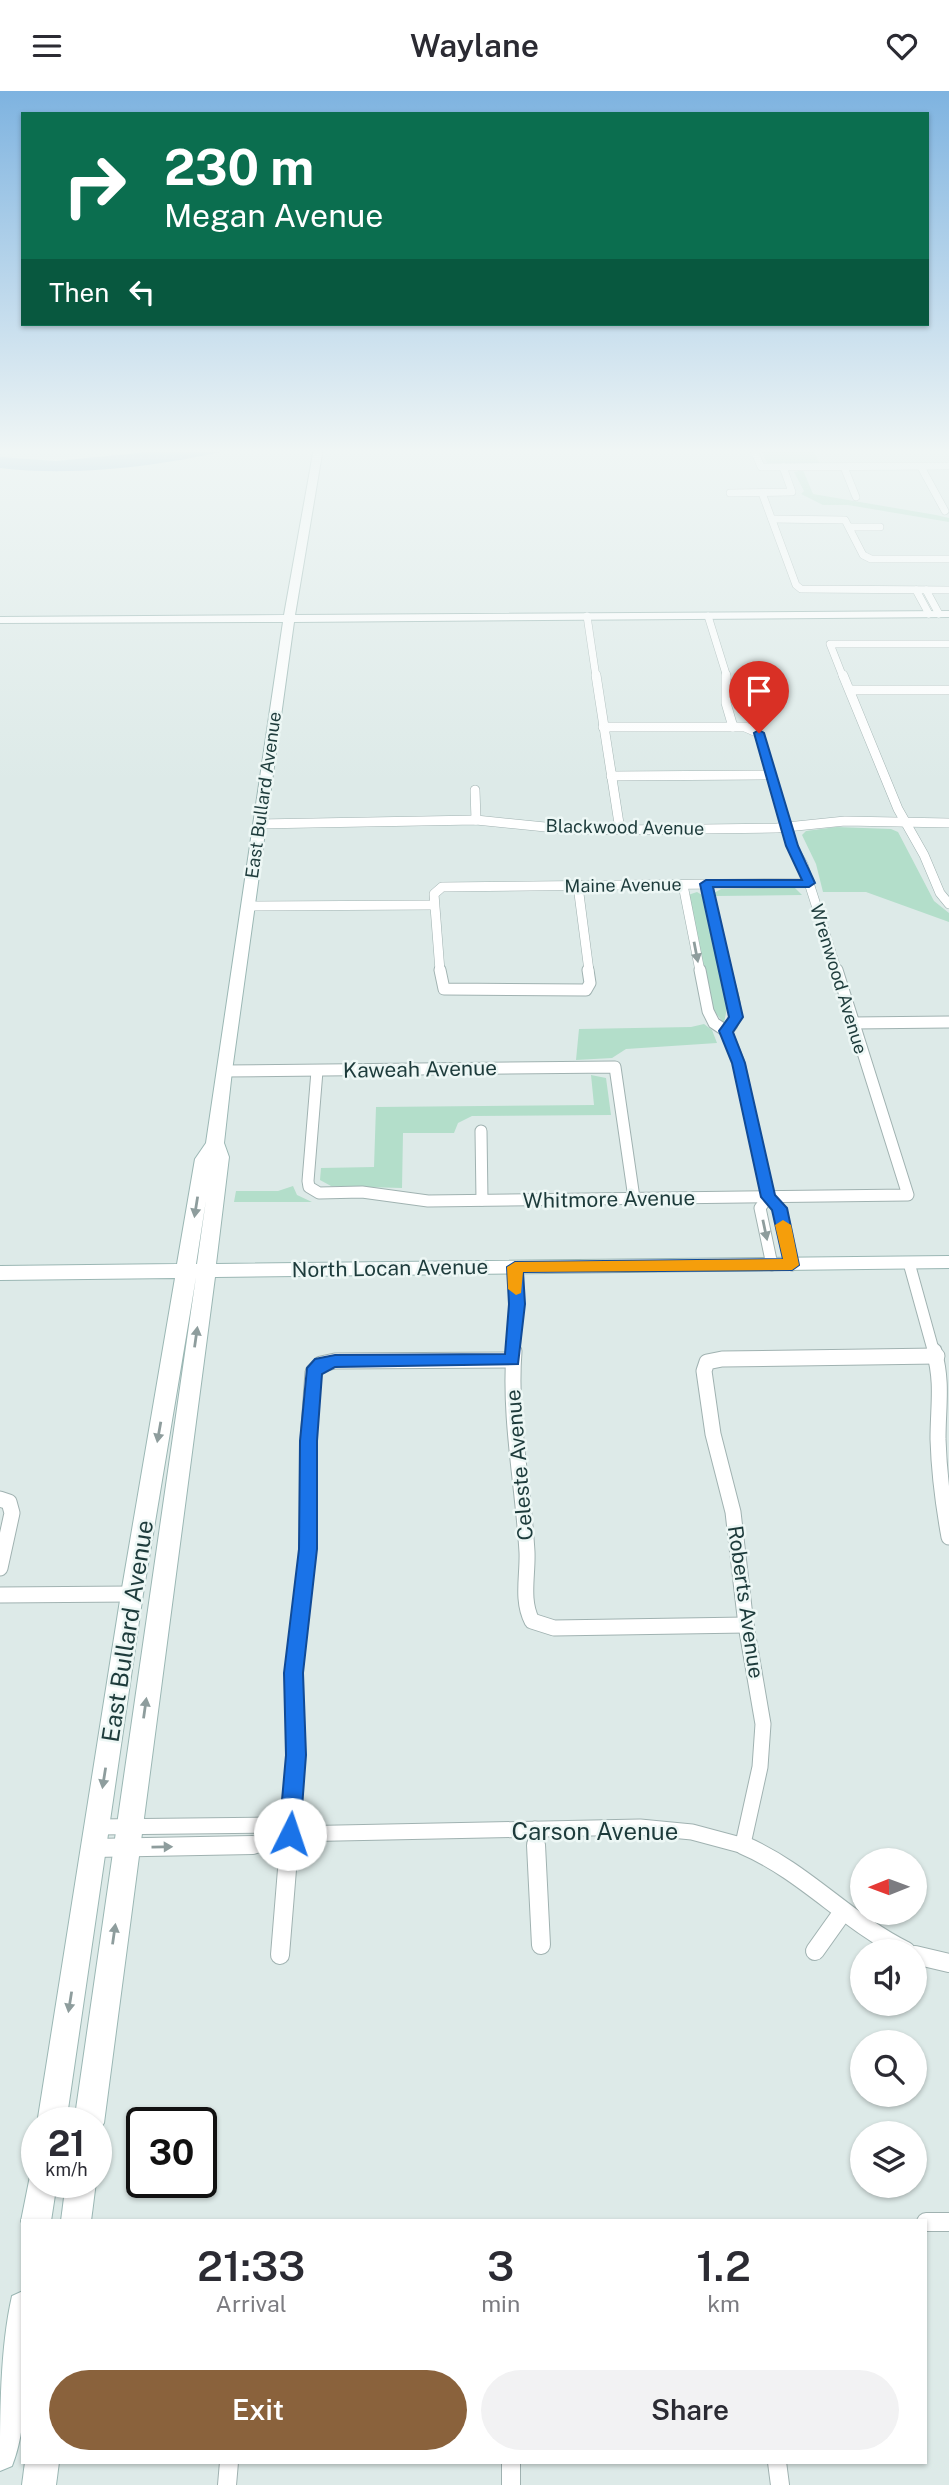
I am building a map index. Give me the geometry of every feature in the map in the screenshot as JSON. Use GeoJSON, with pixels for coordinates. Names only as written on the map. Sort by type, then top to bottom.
{"type":"FeatureCollection","features":[{"type":"Feature","properties":{"kind":"main road","name":"East Bullard Avenue"},"geometry":{"type":"LineString","coordinates":[[53,2107],[132,1594],[195,1270],[220,1157],[215,1143],[224,1071],[299,560]]}},
{"type":"Feature","properties":{"kind":"main road"},"geometry":{"type":"LineString","coordinates":[[0,620],[939,614]]}},
{"type":"Feature","properties":{"kind":"main road","name":"North Locan Avenue"},"geometry":{"type":"LineString","coordinates":[[0,1273],[949,1262]]}},
{"type":"Feature","properties":{"kind":"main road","name":"East Bullard Avenue"},"geometry":{"type":"LineString","coordinates":[[91,2107],[128,1837],[195,1270]]}},
{"type":"Feature","properties":{"kind":"main road"},"geometry":{"type":"LineString","coordinates":[[36,2219],[40,2198]]}},
{"type":"Feature","properties":{"kind":"main road"},"geometry":{"type":"LineString","coordinates":[[76,2219],[79,2198]]}},
{"type":"Feature","properties":{"kind":"main road"},"geometry":{"type":"LineString","coordinates":[[0,2454],[21,2320]]}},
{"type":"Feature","properties":{"kind":"main road"},"geometry":{"type":"LineString","coordinates":[[39,2485],[42,2464]]}},
{"type":"Feature","properties":{"kind":"street"},"geometry":{"type":"LineString","coordinates":[[787,560],[796,585],[801,589],[949,590]]}},
{"type":"Feature","properties":{"kind":"street"},"geometry":{"type":"LineString","coordinates":[[916,590],[939,614]]}},
{"type":"Feature","properties":{"kind":"street"},"geometry":{"type":"LineString","coordinates":[[926,590],[939,614]]}},
{"type":"Feature","properties":{"kind":"street"},"geometry":{"type":"LineString","coordinates":[[603,727],[733,727],[726,703],[728,681],[708,615]]}},
{"type":"Feature","properties":{"kind":"street"},"geometry":{"type":"LineString","coordinates":[[587,616],[601,690],[603,727],[620,830]]}},
{"type":"Feature","properties":{"kind":"street"},"geometry":{"type":"LineString","coordinates":[[949,644],[830,644],[905,824],[924,855],[940,893],[949,904]]}},
{"type":"Feature","properties":{"kind":"street"},"geometry":{"type":"LineString","coordinates":[[850,690],[949,690]]}},
{"type":"Feature","properties":{"kind":"street","name":"Wrenwood Avenue"},"geometry":{"type":"LineString","coordinates":[[733,727],[752,728],[759,733],[787,828],[809,883],[908,1195]]}},
{"type":"Feature","properties":{"kind":"street"},"geometry":{"type":"LineString","coordinates":[[611,776],[771,775]]}},
{"type":"Feature","properties":{"kind":"street"},"geometry":{"type":"LineString","coordinates":[[475,790],[476,820]]}},
{"type":"Feature","properties":{"kind":"street","name":"Blackwood Avenue"},"geometry":{"type":"LineString","coordinates":[[259,824],[476,820],[565,829],[620,830],[787,828],[845,821],[949,823]]}},
{"type":"Feature","properties":{"kind":"street","name":"Maine Avenue"},"geometry":{"type":"LineString","coordinates":[[434,905],[434,894],[438,889],[809,883]]}},
{"type":"Feature","properties":{"kind":"street"},"geometry":{"type":"LineString","coordinates":[[683,884],[708,1011],[715,1023],[726,1031],[738,1063],[768,1197],[779,1208],[792,1265]]}},
{"type":"Feature","properties":{"kind":"street"},"geometry":{"type":"LineString","coordinates":[[706,884],[736,1017],[734,1025],[726,1031]]}},
{"type":"Feature","properties":{"kind":"street"},"geometry":{"type":"LineString","coordinates":[[247,906],[434,905],[441,984],[444,989],[586,990],[590,983],[578,885]]}},
{"type":"Feature","properties":{"kind":"street"},"geometry":{"type":"LineString","coordinates":[[853,1023],[949,1022]]}},
{"type":"Feature","properties":{"kind":"street","name":"Kaweah Avenue"},"geometry":{"type":"LineString","coordinates":[[224,1071],[615,1067],[634,1198]]}},
{"type":"Feature","properties":{"kind":"street","name":"Whitmore Avenue"},"geometry":{"type":"LineString","coordinates":[[317,1070],[307,1181],[312,1190],[428,1201],[908,1195]]}},
{"type":"Feature","properties":{"kind":"street"},"geometry":{"type":"LineString","coordinates":[[481,1131],[482,1200]]}},
{"type":"Feature","properties":{"kind":"street"},"geometry":{"type":"LineString","coordinates":[[768,1197],[760,1208],[772,1265]]}},
{"type":"Feature","properties":{"kind":"street"},"geometry":{"type":"LineString","coordinates":[[909,1262],[937,1356],[943,1391],[938,1437],[941,1494],[949,1537]]}},
{"type":"Feature","properties":{"kind":"street","name":"Celeste Avenue"},"geometry":{"type":"LineString","coordinates":[[515,1267],[517,1304],[512,1360],[515,1448],[527,1552],[526,1609],[532,1621],[554,1628],[746,1625]]}},
{"type":"Feature","properties":{"kind":"street","name":"Roberts Avenue"},"geometry":{"type":"LineString","coordinates":[[743,1844],[760,1767],[763,1724],[746,1625],[733,1512],[713,1434],[705,1371],[708,1362],[722,1359],[937,1356]]}},
{"type":"Feature","properties":{"kind":"street"},"geometry":{"type":"LineString","coordinates":[[280,1955],[296,1755],[293,1673],[308,1549],[308,1441],[313,1372],[321,1364],[512,1360]]}},
{"type":"Feature","properties":{"kind":"street"},"geometry":{"type":"LineString","coordinates":[[0,1568],[12,1513],[4,1500]]}},
{"type":"Feature","properties":{"kind":"street"},"geometry":{"type":"LineString","coordinates":[[0,1595],[132,1594]]}},
{"type":"Feature","properties":{"kind":"street","name":"Carson Avenue"},"geometry":{"type":"LineString","coordinates":[[95,1838],[128,1837],[264,1845],[290,1834],[658,1827],[701,1833],[743,1844],[772,1857],[801,1875],[864,1930],[882,1939]]}},
{"type":"Feature","properties":{"kind":"street"},"geometry":{"type":"LineString","coordinates":[[536,1829],[541,1945]]}},
{"type":"Feature","properties":{"kind":"street"},"geometry":{"type":"LineString","coordinates":[[815,1951],[842,1913]]}},
{"type":"Feature","properties":{"kind":"street"},"geometry":{"type":"LineString","coordinates":[[927,1958],[949,1963]]}},
{"type":"Feature","properties":{"kind":"street"},"geometry":{"type":"LineString","coordinates":[[927,2222],[949,2222]]}},
{"type":"Feature","properties":{"kind":"street"},"geometry":{"type":"LineString","coordinates":[[227,2485],[229,2464]]}},
{"type":"Feature","properties":{"kind":"street"},"geometry":{"type":"LineString","coordinates":[[511,2464],[511,2485]]}},
{"type":"Feature","properties":{"kind":"street"},"geometry":{"type":"LineString","coordinates":[[777,2464],[780,2485]]}},
{"type":"Feature","properties":{"kind":"green space"},"geometry":{"type":"Polygon","coordinates":[[[836,827],[891,829],[898,832],[934,901],[949,913],[949,922],[866,892],[823,892],[816,864],[802,835],[806,831],[836,827]]]}},
{"type":"Feature","properties":{"kind":"green space"},"geometry":{"type":"Polygon","coordinates":[[[795,888],[802,895],[715,896],[714,893],[721,889],[795,888]]]}},
{"type":"Feature","properties":{"kind":"green space"},"geometry":{"type":"Polygon","coordinates":[[[697,892],[702,895],[727,1008],[724,1023],[712,1009],[688,895],[697,892]]]}},
{"type":"Feature","properties":{"kind":"green space"},"geometry":{"type":"Polygon","coordinates":[[[704,1024],[712,1030],[717,1043],[626,1049],[612,1058],[576,1060],[579,1029],[691,1027],[704,1024]]]}},
{"type":"Feature","properties":{"kind":"green space"},"geometry":{"type":"Polygon","coordinates":[[[591,1075],[606,1078],[611,1115],[472,1116],[458,1123],[454,1133],[403,1133],[402,1188],[331,1186],[320,1180],[321,1168],[374,1167],[376,1107],[594,1105],[591,1075]]]}},
{"type":"Feature","properties":{"kind":"green space"},"geometry":{"type":"Polygon","coordinates":[[[293,1186],[297,1195],[312,1202],[234,1202],[236,1191],[278,1191],[293,1186]]]}},
{"type":"Feature","properties":{"kind":"slow traffic"},"geometry":{"type":"LineString","coordinates":[[516,1289],[515,1267],[792,1265],[783,1225]]}},
{"type":"Feature","properties":{"kind":"route"},"geometry":{"type":"LineString","coordinates":[[290,1834],[296,1755],[293,1673],[308,1549],[308,1441],[313,1372],[321,1364],[335,1361],[512,1360],[517,1304],[515,1267],[792,1265],[779,1208],[768,1197],[738,1063],[726,1031],[734,1025],[736,1017],[706,884],[809,883],[803,864],[792,846],[759,733]]}}]}
